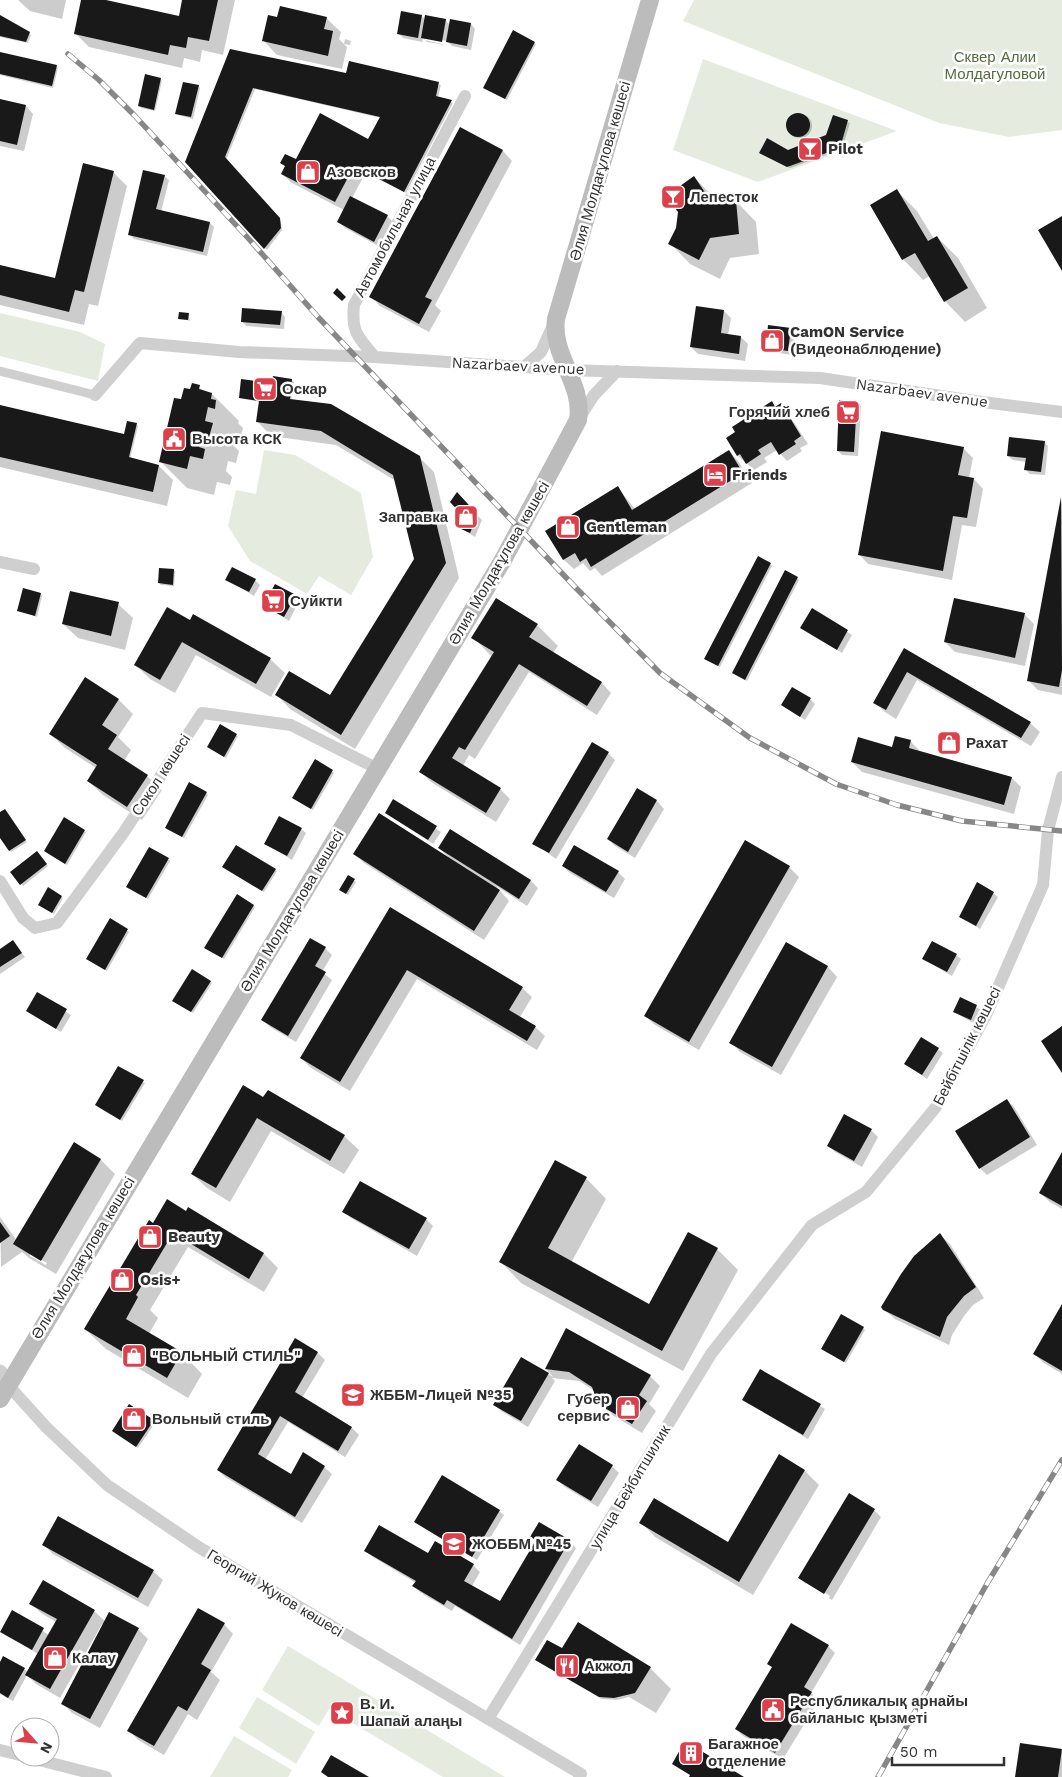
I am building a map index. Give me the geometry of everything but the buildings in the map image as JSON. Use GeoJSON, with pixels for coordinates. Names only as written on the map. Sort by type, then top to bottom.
{"type":"FeatureCollection","features":[{"type":"Feature","properties":{"kind":"main road","name":"Әлия Молдағұлова көшесі"},"geometry":{"type":"LineString","coordinates":[[3,1385],[503,560],[578,420],[579,401],[555,337],[556,319],[650,0]]}},
{"type":"Feature","properties":{"kind":"street","name":"Автомобильная улица"},"geometry":{"type":"LineString","coordinates":[[375,357],[358,338],[352,322],[354,305],[465,96]]}},
{"type":"Feature","properties":{"kind":"street"},"geometry":{"type":"LineString","coordinates":[[524,367],[540,352],[556,319]]}},
{"type":"Feature","properties":{"kind":"street","name":"Nazarbaev avenue"},"geometry":{"type":"LineString","coordinates":[[0,371],[95,395],[140,343],[239,352],[375,357],[567,370],[820,378],[1062,412]]}},
{"type":"Feature","properties":{"kind":"street"},"geometry":{"type":"LineString","coordinates":[[578,420],[594,395],[617,371]]}},
{"type":"Feature","properties":{"kind":"street"},"geometry":{"type":"LineString","coordinates":[[0,562],[34,569]]}},
{"type":"Feature","properties":{"kind":"street","name":"Сокол көшесі"},"geometry":{"type":"LineString","coordinates":[[0,881],[23,918],[34,928],[57,923],[124,832],[202,713],[291,725],[378,769]]}},
{"type":"Feature","properties":{"kind":"street","name":"Бейбітшілік көшесі"},"geometry":{"type":"LineString","coordinates":[[783,1263],[812,1225],[866,1192],[936,1107],[986,1015],[1043,885],[1048,830],[1062,777]]}},
{"type":"Feature","properties":{"kind":"street","name":"улица Бейбитшилик"},"geometry":{"type":"LineString","coordinates":[[488,1719],[710,1354],[783,1263]]}},
{"type":"Feature","properties":{"kind":"street","name":"Георгий Жуков көшесі"},"geometry":{"type":"LineString","coordinates":[[3,1385],[107,1485],[200,1548],[580,1775]]}},
{"type":"Feature","properties":{"kind":"street"},"geometry":{"type":"LineString","coordinates":[[60,1765],[106,1777]]}},
{"type":"Feature","properties":{"kind":"green space","name":"Сквер Алии Молдагуловой"},"geometry":{"type":"Polygon","coordinates":[[[694,0],[1062,0],[1062,130],[1009,137],[939,123],[683,21],[694,0]]]}},
{"type":"Feature","properties":{"kind":"green space"},"geometry":{"type":"Polygon","coordinates":[[[703,59],[897,131],[758,182],[673,150],[703,59]]]}},
{"type":"Feature","properties":{"kind":"green space"},"geometry":{"type":"Polygon","coordinates":[[[0,313],[80,332],[105,344],[98,381],[0,356],[0,313]]]}},
{"type":"Feature","properties":{"kind":"green space"},"geometry":{"type":"Polygon","coordinates":[[[264,450],[295,455],[361,493],[373,557],[351,595],[319,576],[307,594],[250,561],[228,526],[236,490],[256,494],[264,450]]]}},
{"type":"Feature","properties":{"kind":"green space"},"geometry":{"type":"Polygon","coordinates":[[[288,1646],[505,1777],[443,1777],[329,1709],[319,1726],[262,1690],[288,1646]]]}},
{"type":"Feature","properties":{"kind":"green space"},"geometry":{"type":"Polygon","coordinates":[[[257,1697],[315,1732],[296,1764],[239,1728],[257,1697]]]}},
{"type":"Feature","properties":{"kind":"green space"},"geometry":{"type":"Polygon","coordinates":[[[234,1736],[292,1770],[288,1777],[210,1777],[234,1736]]]}},
{"type":"Feature","properties":{"kind":"railway"},"geometry":{"type":"LineString","coordinates":[[68,54],[99,80],[135,116],[318,317],[576,588],[660,673],[750,738],[836,784],[897,805],[962,821],[1062,831]]}},
{"type":"Feature","properties":{"kind":"railway"},"geometry":{"type":"LineString","coordinates":[[878,1777],[988,1582],[1062,1460]]}},
{"type":"Feature","properties":{"kind":"place","name":"Pilot"},"geometry":{"type":"Point","coordinates":[810,149]}},
{"type":"Feature","properties":{"kind":"place","name":"Азовсков"},"geometry":{"type":"Point","coordinates":[308,172]}},
{"type":"Feature","properties":{"kind":"place","name":"Лепесток"},"geometry":{"type":"Point","coordinates":[673,197]}},
{"type":"Feature","properties":{"kind":"place","name":"CamON Service (Видеонаблюдение)"},"geometry":{"type":"Point","coordinates":[772,341]}},
{"type":"Feature","properties":{"kind":"place","name":"Оскар"},"geometry":{"type":"Point","coordinates":[265,389]}},
{"type":"Feature","properties":{"kind":"place","name":"Горячий хлеб"},"geometry":{"type":"Point","coordinates":[848,412]}},
{"type":"Feature","properties":{"kind":"place","name":"Высота КСК"},"geometry":{"type":"Point","coordinates":[174,439]}},
{"type":"Feature","properties":{"kind":"place","name":"Friends"},"geometry":{"type":"Point","coordinates":[715,475]}},
{"type":"Feature","properties":{"kind":"place","name":"Заправка"},"geometry":{"type":"Point","coordinates":[466,517]}},
{"type":"Feature","properties":{"kind":"place","name":"Gentleman"},"geometry":{"type":"Point","coordinates":[568,527]}},
{"type":"Feature","properties":{"kind":"place","name":"Суйкти"},"geometry":{"type":"Point","coordinates":[273,601]}},
{"type":"Feature","properties":{"kind":"place","name":"Рахат"},"geometry":{"type":"Point","coordinates":[949,743]}},
{"type":"Feature","properties":{"kind":"place","name":"Beauty"},"geometry":{"type":"Point","coordinates":[150,1237]}},
{"type":"Feature","properties":{"kind":"place","name":"Osis+"},"geometry":{"type":"Point","coordinates":[122,1280]}},
{"type":"Feature","properties":{"kind":"place","name":"\"ВОЛЬНЫЙ СТИЛЬ\""},"geometry":{"type":"Point","coordinates":[134,1356]}},
{"type":"Feature","properties":{"kind":"place","name":"ЖББМ-Лицей №35"},"geometry":{"type":"Point","coordinates":[353,1395]}},
{"type":"Feature","properties":{"kind":"place","name":"Губер сервис"},"geometry":{"type":"Point","coordinates":[628,1408]}},
{"type":"Feature","properties":{"kind":"place","name":"Вольный стиль"},"geometry":{"type":"Point","coordinates":[134,1419]}},
{"type":"Feature","properties":{"kind":"place","name":"ЖОББМ №45"},"geometry":{"type":"Point","coordinates":[454,1544]}},
{"type":"Feature","properties":{"kind":"place","name":"Калау"},"geometry":{"type":"Point","coordinates":[55,1658]}},
{"type":"Feature","properties":{"kind":"place","name":"Акжол"},"geometry":{"type":"Point","coordinates":[567,1666]}},
{"type":"Feature","properties":{"kind":"place","name":"Республикалық арнайы байланыс қызметі"},"geometry":{"type":"Point","coordinates":[773,1710]}},
{"type":"Feature","properties":{"kind":"place","name":"В. И. Шапай алаңы"},"geometry":{"type":"Point","coordinates":[342,1713]}},
{"type":"Feature","properties":{"kind":"place","name":"Багажное отделение"},"geometry":{"type":"Point","coordinates":[691,1753]}}]}
